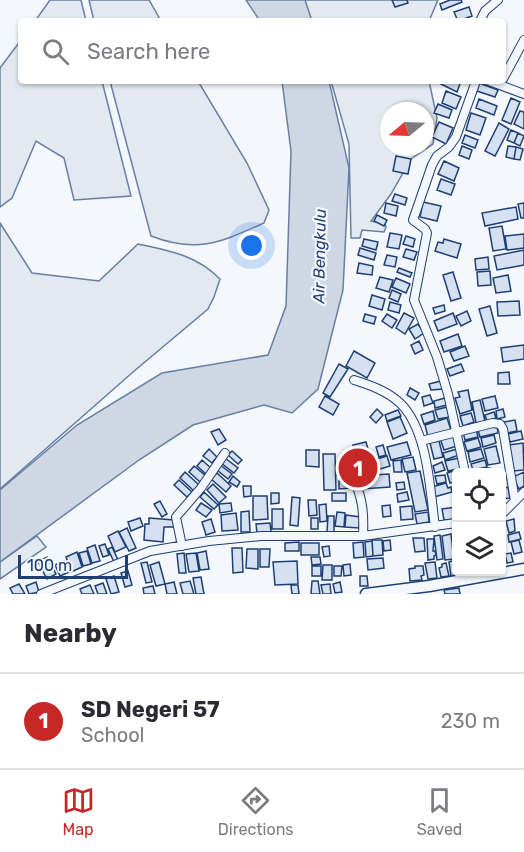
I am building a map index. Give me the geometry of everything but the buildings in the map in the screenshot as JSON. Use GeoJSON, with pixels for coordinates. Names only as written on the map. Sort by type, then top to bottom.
{"type":"FeatureCollection","features":[{"type":"Feature","properties":{"kind":"main road"},"geometry":{"type":"LineString","coordinates":[[366,594],[429,586],[524,569]]}},
{"type":"Feature","properties":{"kind":"street"},"geometry":{"type":"LineString","coordinates":[[482,18],[485,11],[498,0]]}},
{"type":"Feature","properties":{"kind":"street"},"geometry":{"type":"LineString","coordinates":[[506,73],[524,40]]}},
{"type":"Feature","properties":{"kind":"street"},"geometry":{"type":"LineString","coordinates":[[464,468],[448,394],[437,357],[414,300],[427,233],[413,220],[436,156],[449,147],[456,137],[475,84]]}},
{"type":"Feature","properties":{"kind":"street"},"geometry":{"type":"LineString","coordinates":[[505,84],[524,94]]}},
{"type":"Feature","properties":{"kind":"street"},"geometry":{"type":"LineString","coordinates":[[354,380],[376,387],[399,402],[408,414],[421,441],[435,527]]}},
{"type":"Feature","properties":{"kind":"street"},"geometry":{"type":"LineString","coordinates":[[421,441],[493,423],[501,426],[515,501]]}},
{"type":"Feature","properties":{"kind":"street"},"geometry":{"type":"LineString","coordinates":[[182,546],[176,517],[201,488],[225,453]]}},
{"type":"Feature","properties":{"kind":"street"},"geometry":{"type":"LineString","coordinates":[[340,472],[353,478],[362,495],[363,536]]}},
{"type":"Feature","properties":{"kind":"street"},"geometry":{"type":"LineString","coordinates":[[506,509],[524,492]]}},
{"type":"Feature","properties":{"kind":"street"},"geometry":{"type":"LineString","coordinates":[[41,594],[150,550],[261,536],[363,536],[452,525]]}},
{"type":"Feature","properties":{"kind":"shaded area"},"geometry":{"type":"Polygon","coordinates":[[[50,0],[81,0],[85,18],[37,18],[50,0]]]}},
{"type":"Feature","properties":{"kind":"shaded area"},"geometry":{"type":"Polygon","coordinates":[[[89,0],[149,0],[159,18],[93,18],[89,0]]]}},
{"type":"Feature","properties":{"kind":"shaded area"},"geometry":{"type":"Polygon","coordinates":[[[298,0],[438,0],[430,18],[308,18],[298,0]]]}},
{"type":"Feature","properties":{"kind":"shaded area"},"geometry":{"type":"Polygon","coordinates":[[[18,44],[18,84],[103,84],[131,196],[74,200],[64,158],[36,141],[12,198],[0,207],[0,68],[18,44]]]}},
{"type":"Feature","properties":{"kind":"shaded area"},"geometry":{"type":"Polygon","coordinates":[[[111,84],[200,84],[247,163],[269,210],[264,223],[235,236],[209,243],[182,244],[151,236],[111,84]]]}},
{"type":"Feature","properties":{"kind":"shaded area"},"geometry":{"type":"Polygon","coordinates":[[[332,84],[430,84],[434,102],[380,102],[380,156],[415,156],[411,159],[391,194],[371,221],[385,224],[384,232],[362,230],[360,238],[351,238],[349,144],[332,84]]]}},
{"type":"Feature","properties":{"kind":"shaded area"},"geometry":{"type":"Polygon","coordinates":[[[434,104],[437,118],[434,138],[434,104]]]}},
{"type":"Feature","properties":{"kind":"shaded area"},"geometry":{"type":"Polygon","coordinates":[[[0,223],[32,273],[99,281],[138,244],[192,259],[220,279],[208,309],[0,489],[0,223]]]}},
{"type":"Feature","properties":{"kind":"shaded area"},"geometry":{"type":"Polygon","coordinates":[[[37,536],[46,547],[0,579],[0,562],[37,536]]]}},
{"type":"Feature","properties":{"kind":"water"},"geometry":{"type":"Polygon","coordinates":[[[246,0],[305,0],[311,18],[258,18],[246,0]]]}},
{"type":"Feature","properties":{"kind":"water","name":"Air Bengkulu"},"geometry":{"type":"Polygon","coordinates":[[[282,84],[330,84],[349,168],[343,290],[318,389],[292,413],[264,405],[193,425],[139,460],[0,562],[0,490],[77,425],[162,373],[268,355],[286,306],[291,151],[282,84]]]}},
{"type":"Feature","properties":{"kind":"place","name":"SD Negeri 57"},"geometry":{"type":"Point","coordinates":[358,468]}}]}
